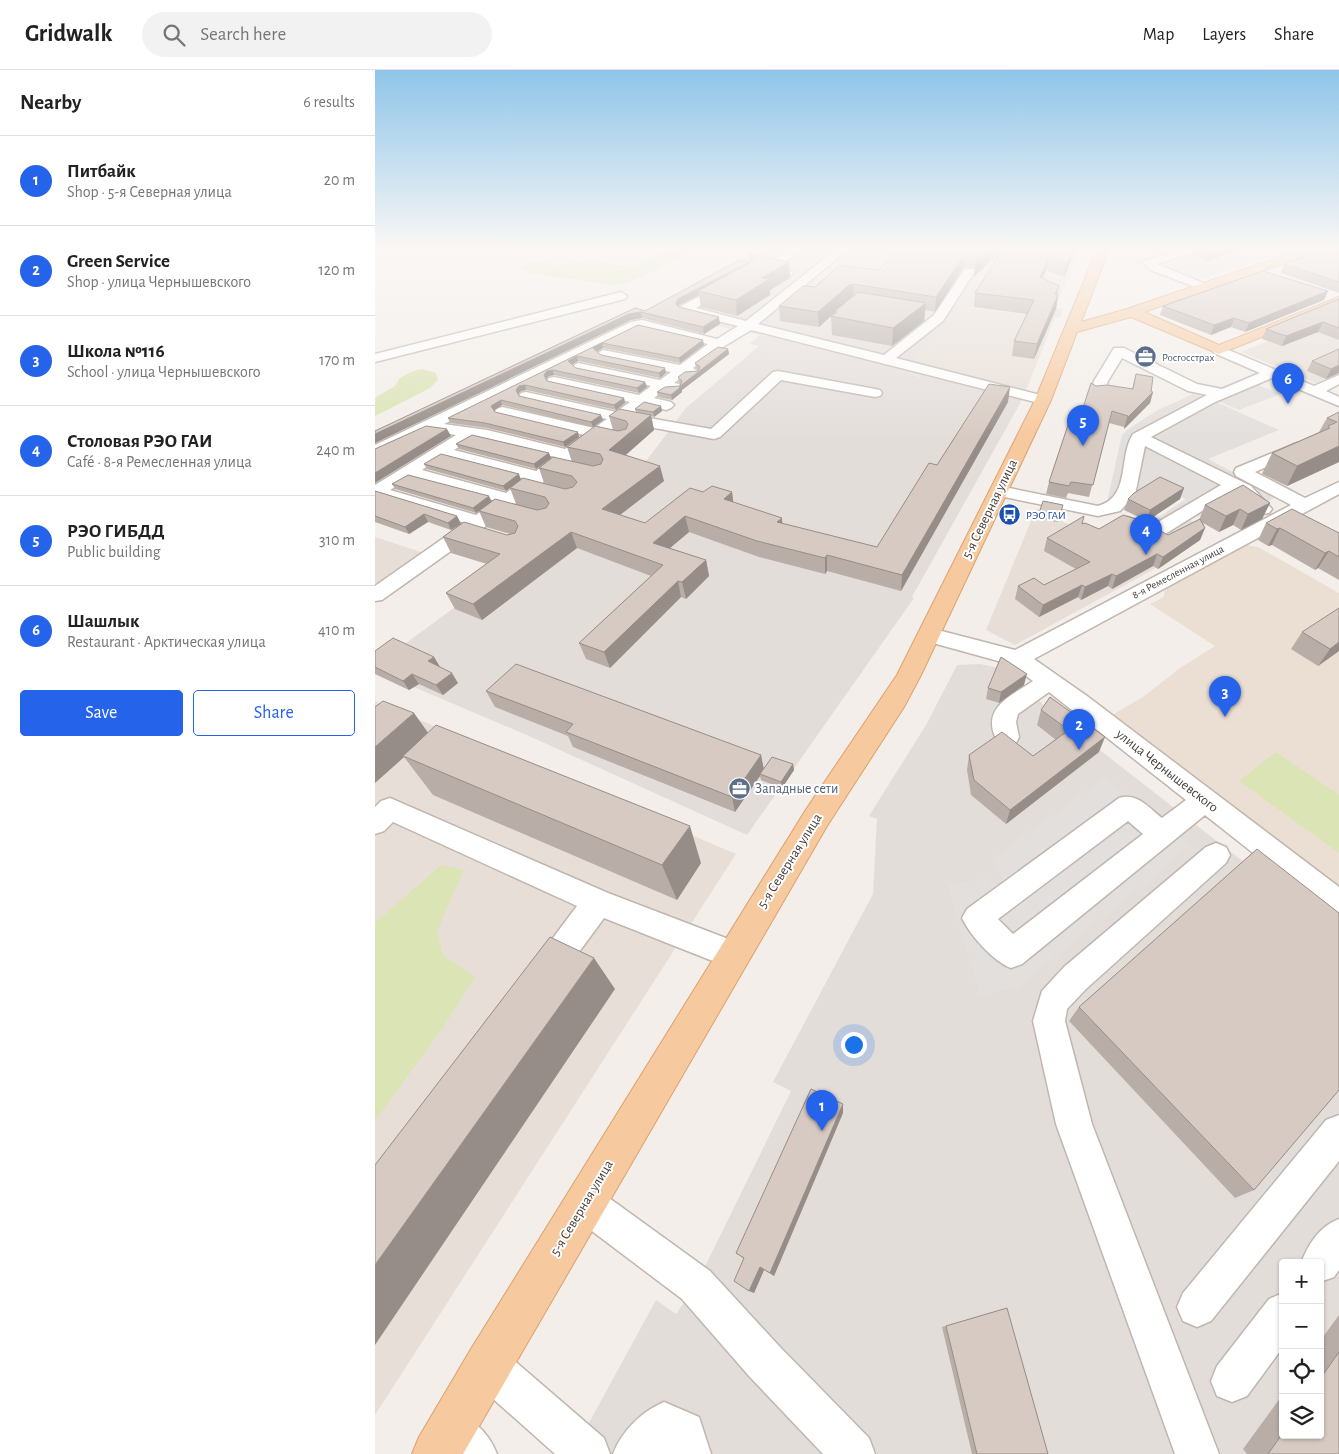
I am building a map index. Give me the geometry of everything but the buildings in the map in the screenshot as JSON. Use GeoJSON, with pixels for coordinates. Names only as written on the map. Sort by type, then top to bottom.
{"type":"FeatureCollection","features":[{"type":"Feature","properties":{"kind":"main road","name":"5-я Северная улица"},"geometry":{"type":"LineString","coordinates":[[453,1446],[487,1365],[817,817],[895,700],[930,635],[1043,400],[1078,312]]}},
{"type":"Feature","properties":{"kind":"main road"},"geometry":{"type":"LineString","coordinates":[[1071,329],[1132,312],[1219,350],[1311,312]]}},
{"type":"Feature","properties":{"kind":"street"},"geometry":{"type":"LineString","coordinates":[[375,358],[559,312]]}},
{"type":"Feature","properties":{"kind":"street"},"geometry":{"type":"LineString","coordinates":[[695,312],[1043,400]]}},
{"type":"Feature","properties":{"kind":"street"},"geometry":{"type":"LineString","coordinates":[[375,595],[419,563],[478,529],[537,485],[596,434],[682,370],[707,358],[719,343],[749,325],[765,312]]}},
{"type":"Feature","properties":{"kind":"street"},"geometry":{"type":"LineString","coordinates":[[887,360],[939,318],[943,312]]}},
{"type":"Feature","properties":{"kind":"street"},"geometry":{"type":"LineString","coordinates":[[920,315],[939,318]]}},
{"type":"Feature","properties":{"kind":"street"},"geometry":{"type":"LineString","coordinates":[[375,451],[636,325],[642,324],[719,343]]}},
{"type":"Feature","properties":{"kind":"street"},"geometry":{"type":"LineString","coordinates":[[1219,350],[1339,402]]}},
{"type":"Feature","properties":{"kind":"street"},"geometry":{"type":"LineString","coordinates":[[1098,392],[1101,380],[1119,351],[1193,388],[1222,393]]}},
{"type":"Feature","properties":{"kind":"street"},"geometry":{"type":"LineString","coordinates":[[681,353],[707,358]]}},
{"type":"Feature","properties":{"kind":"street"},"geometry":{"type":"LineString","coordinates":[[603,354],[701,374]]}},
{"type":"Feature","properties":{"kind":"street"},"geometry":{"type":"LineString","coordinates":[[578,367],[684,389]]}},
{"type":"Feature","properties":{"kind":"street"},"geometry":{"type":"LineString","coordinates":[[1098,511],[1114,507],[1126,495],[1139,437],[1222,393],[1272,373]]}},
{"type":"Feature","properties":{"kind":"street"},"geometry":{"type":"LineString","coordinates":[[525,396],[619,417],[714,434],[778,375],[875,392]]}},
{"type":"Feature","properties":{"kind":"street"},"geometry":{"type":"LineString","coordinates":[[1313,391],[1339,379]]}},
{"type":"Feature","properties":{"kind":"street"},"geometry":{"type":"LineString","coordinates":[[554,381],[666,405]]}},
{"type":"Feature","properties":{"kind":"street"},"geometry":{"type":"LineString","coordinates":[[502,412],[622,440]]}},
{"type":"Feature","properties":{"kind":"street"},"geometry":{"type":"LineString","coordinates":[[427,426],[487,435],[569,459],[598,450]]}},
{"type":"Feature","properties":{"kind":"street"},"geometry":{"type":"LineString","coordinates":[[375,492],[471,433]]}},
{"type":"Feature","properties":{"kind":"street"},"geometry":{"type":"LineString","coordinates":[[1139,437],[1235,484],[1245,490],[1258,506],[1279,519]]}},
{"type":"Feature","properties":{"kind":"street"},"geometry":{"type":"LineString","coordinates":[[1297,448],[1242,472],[1304,505]]}},
{"type":"Feature","properties":{"kind":"street"},"geometry":{"type":"LineString","coordinates":[[441,452],[537,485]]}},
{"type":"Feature","properties":{"kind":"street"},"geometry":{"type":"LineString","coordinates":[[409,472],[509,506]]}},
{"type":"Feature","properties":{"kind":"street"},"geometry":{"type":"LineString","coordinates":[[999,491],[1098,511],[1155,532],[1235,484]]}},
{"type":"Feature","properties":{"kind":"street","name":"8-я Ремесленная улица"},"geometry":{"type":"LineString","coordinates":[[1017,658],[1339,487]]}},
{"type":"Feature","properties":{"kind":"street"},"geometry":{"type":"LineString","coordinates":[[375,492],[478,529]]}},
{"type":"Feature","properties":{"kind":"street","name":"улица Чернышевского"},"geometry":{"type":"LineString","coordinates":[[930,635],[1017,658],[1339,904]]}},
{"type":"Feature","properties":{"kind":"street"},"geometry":{"type":"LineString","coordinates":[[1007,737],[1005,722],[1008,709],[1049,681]]}},
{"type":"Feature","properties":{"kind":"street"},"geometry":{"type":"LineString","coordinates":[[1163,834],[1128,806],[977,918],[1011,954],[1163,834],[1205,800]]}},
{"type":"Feature","properties":{"kind":"street"},"geometry":{"type":"LineString","coordinates":[[375,823],[390,809],[598,902],[733,955]]}},
{"type":"Feature","properties":{"kind":"street"},"geometry":{"type":"LineString","coordinates":[[1197,1454],[1075,1124],[1049,1021],[1053,1002],[1075,978],[1216,855]]}},
{"type":"Feature","properties":{"kind":"street"},"geometry":{"type":"LineString","coordinates":[[528,996],[598,902]]}},
{"type":"Feature","properties":{"kind":"street"},"geometry":{"type":"LineString","coordinates":[[1197,1306],[1339,1133]]}},
{"type":"Feature","properties":{"kind":"street"},"geometry":{"type":"LineString","coordinates":[[585,1203],[696,1285],[763,1361],[853,1454]]}},
{"type":"Feature","properties":{"kind":"street"},"geometry":{"type":"LineString","coordinates":[[1323,1259],[1339,1238]]}},
{"type":"Feature","properties":{"kind":"street"},"geometry":{"type":"LineString","coordinates":[[1232,1381],[1279,1318]]}},
{"type":"Feature","properties":{"kind":"street"},"geometry":{"type":"LineString","coordinates":[[487,1365],[588,1454]]}},
{"type":"Feature","properties":{"kind":"street"},"geometry":{"type":"LineString","coordinates":[[635,1454],[664,1424],[684,1432],[689,1454]]}},
{"type":"Feature","properties":{"kind":"shaded area"},"geometry":{"type":"Polygon","coordinates":[[[651,312],[961,312],[917,356],[921,358],[916,361],[913,369],[908,374],[920,377],[925,373],[1023,398],[912,597],[914,598],[747,835],[529,736],[414,687],[409,690],[375,674],[375,666],[638,472],[686,408],[759,346],[749,344],[760,335],[651,312]]]}},
{"type":"Feature","properties":{"kind":"shaded area"},"geometry":{"type":"Polygon","coordinates":[[[961,312],[1003,312],[1055,318],[1023,398],[908,374],[920,357],[917,356],[961,312]]]}},
{"type":"Feature","properties":{"kind":"shaded area"},"geometry":{"type":"Polygon","coordinates":[[[1005,312],[1062,312],[1060,318],[1005,312]]]}},
{"type":"Feature","properties":{"kind":"shaded area"},"geometry":{"type":"Polygon","coordinates":[[[1339,312],[1339,373],[1316,383],[1241,352],[1339,312]]]}},
{"type":"Feature","properties":{"kind":"shaded area"},"geometry":{"type":"Polygon","coordinates":[[[1252,382],[1280,394],[1239,410],[1214,399],[1252,382]]]}},
{"type":"Feature","properties":{"kind":"shaded area"},"geometry":{"type":"Polygon","coordinates":[[[1193,394],[1205,397],[1279,430],[1208,459],[1278,496],[1254,508],[1235,498],[1190,520],[1197,525],[1176,536],[1150,523],[1186,499],[1154,484],[1116,509],[1107,502],[1122,435],[1158,410],[1193,394]]]}},
{"type":"Feature","properties":{"kind":"shaded area"},"geometry":{"type":"Polygon","coordinates":[[[1036,509],[1063,514],[1063,522],[1119,548],[1156,568],[1015,645],[986,630],[1036,509]]]}},
{"type":"Feature","properties":{"kind":"shaded area"},"geometry":{"type":"Polygon","coordinates":[[[375,537],[427,554],[375,591],[375,537]]]}},
{"type":"Feature","properties":{"kind":"shaded area"},"geometry":{"type":"Polygon","coordinates":[[[1246,545],[1258,547],[1339,593],[1339,888],[1110,716],[1143,697],[1180,668],[1215,646],[1150,604],[1164,597],[1165,587],[1246,545]]]}},
{"type":"Feature","properties":{"kind":"shaded area"},"geometry":{"type":"Polygon","coordinates":[[[980,664],[999,668],[1026,686],[1047,709],[1339,936],[1339,1454],[572,1454],[656,1300],[676,1314],[696,1285],[791,1091],[773,1082],[873,894],[877,819],[869,816],[926,725],[957,665],[980,664]]]}},
{"type":"Feature","properties":{"kind":"shaded area"},"geometry":{"type":"Polygon","coordinates":[[[375,701],[736,854],[375,1415],[375,701]]]}},
{"type":"Feature","properties":{"kind":"shaded area"},"geometry":{"type":"Polygon","coordinates":[[[1106,777],[1191,846],[1017,988],[980,995],[948,885],[988,878],[991,886],[1005,884],[999,868],[991,859],[1106,777]]]}},
{"type":"Feature","properties":{"kind":"green space"},"geometry":{"type":"Polygon","coordinates":[[[422,369],[436,373],[438,380],[430,388],[375,416],[375,398],[395,386],[400,378],[413,371],[422,369]]]}},
{"type":"Feature","properties":{"kind":"green space"},"geometry":{"type":"Polygon","coordinates":[[[1276,752],[1339,795],[1339,853],[1239,781],[1276,752]]]}},
{"type":"Feature","properties":{"kind":"green space"},"geometry":{"type":"Polygon","coordinates":[[[441,865],[464,870],[437,931],[443,955],[475,977],[444,1026],[375,1121],[375,923],[441,865]]]}},
{"type":"Feature","properties":{"kind":"place","name":"Росгосстрах"},"geometry":{"type":"Point","coordinates":[1146,357]}},
{"type":"Feature","properties":{"kind":"place","name":"Шашлык"},"geometry":{"type":"Point","coordinates":[1288,404]}},
{"type":"Feature","properties":{"kind":"place","name":"РЭО ГИБДД"},"geometry":{"type":"Point","coordinates":[1083,446]}},
{"type":"Feature","properties":{"kind":"place","name":"РЭО ГАИ"},"geometry":{"type":"Point","coordinates":[1010,515]}},
{"type":"Feature","properties":{"kind":"place","name":"Столовая РЭО ГАИ"},"geometry":{"type":"Point","coordinates":[1146,555]}},
{"type":"Feature","properties":{"kind":"place","name":"Школа №116"},"geometry":{"type":"Point","coordinates":[1225,717]}},
{"type":"Feature","properties":{"kind":"place","name":"Green Service"},"geometry":{"type":"Point","coordinates":[1079,750]}},
{"type":"Feature","properties":{"kind":"place","name":"Западные сети"},"geometry":{"type":"Point","coordinates":[739,789]}},
{"type":"Feature","properties":{"kind":"place","name":"Питбайк"},"geometry":{"type":"Point","coordinates":[822,1131]}}]}
